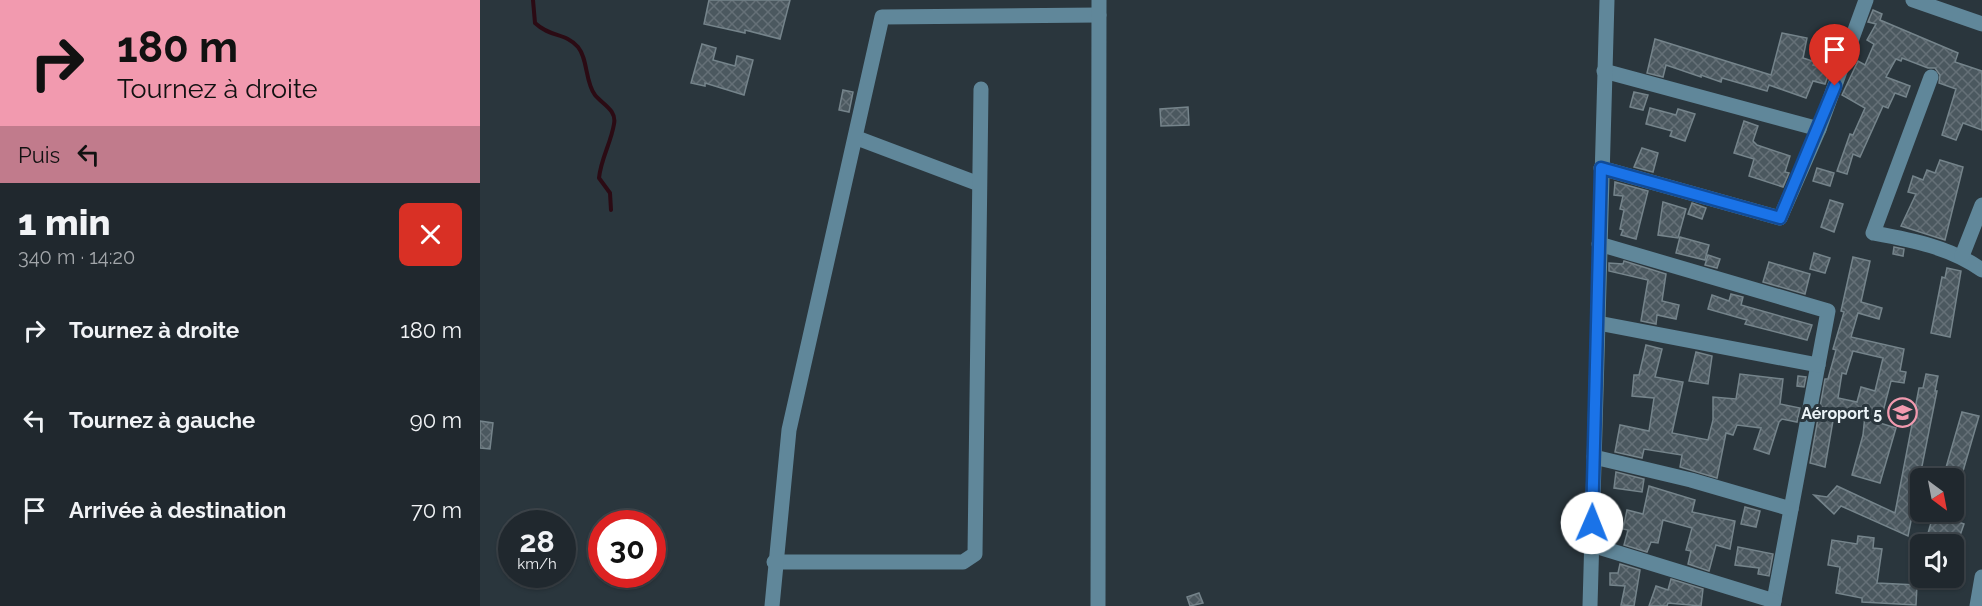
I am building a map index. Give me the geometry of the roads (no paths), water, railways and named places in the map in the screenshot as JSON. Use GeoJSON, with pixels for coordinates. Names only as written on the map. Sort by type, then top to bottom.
{"type":"FeatureCollection","features":[{"type":"Feature","properties":{"kind":"street"},"geometry":{"type":"LineString","coordinates":[[1590,606],[1606,0]]}},
{"type":"Feature","properties":{"kind":"street"},"geometry":{"type":"LineString","coordinates":[[1601,168],[1780,218],[1819,129],[1866,0]]}},
{"type":"Feature","properties":{"kind":"street"},"geometry":{"type":"LineString","coordinates":[[1913,0],[1981,20]]}},
{"type":"Feature","properties":{"kind":"street"},"geometry":{"type":"LineString","coordinates":[[772,606],[774,562],[789,430],[857,138],[882,16],[1099,8],[1098,606]]}},
{"type":"Feature","properties":{"kind":"street"},"geometry":{"type":"LineString","coordinates":[[1604,70],[1819,129]]}},
{"type":"Feature","properties":{"kind":"street"},"geometry":{"type":"LineString","coordinates":[[1931,77],[1873,233],[1914,241],[1962,256],[1982,270]]}},
{"type":"Feature","properties":{"kind":"street"},"geometry":{"type":"LineString","coordinates":[[774,562],[963,562],[975,554],[981,89]]}},
{"type":"Feature","properties":{"kind":"street"},"geometry":{"type":"LineString","coordinates":[[857,138],[979,184]]}},
{"type":"Feature","properties":{"kind":"street"},"geometry":{"type":"LineString","coordinates":[[1962,256],[1982,205]]}},
{"type":"Feature","properties":{"kind":"street"},"geometry":{"type":"LineString","coordinates":[[1592,544],[1774,603],[1828,311],[1599,244]]}},
{"type":"Feature","properties":{"kind":"street"},"geometry":{"type":"LineString","coordinates":[[1598,323],[1818,365]]}},
{"type":"Feature","properties":{"kind":"street"},"geometry":{"type":"LineString","coordinates":[[1594,457],[1691,480],[1791,510]]}},
{"type":"Feature","properties":{"kind":"street"},"geometry":{"type":"LineString","coordinates":[[1977,606],[1982,578]]}},
{"type":"Feature","properties":{"kind":"waterway"},"geometry":{"type":"LineString","coordinates":[[533,0],[535,23],[547,31],[568,39],[578,47],[592,90],[613,115],[613,131],[599,178],[610,193],[611,210]]}},
{"type":"Feature","properties":{"kind":"place","name":"Aéroport 5"},"geometry":{"type":"Point","coordinates":[1903,413]}}]}
